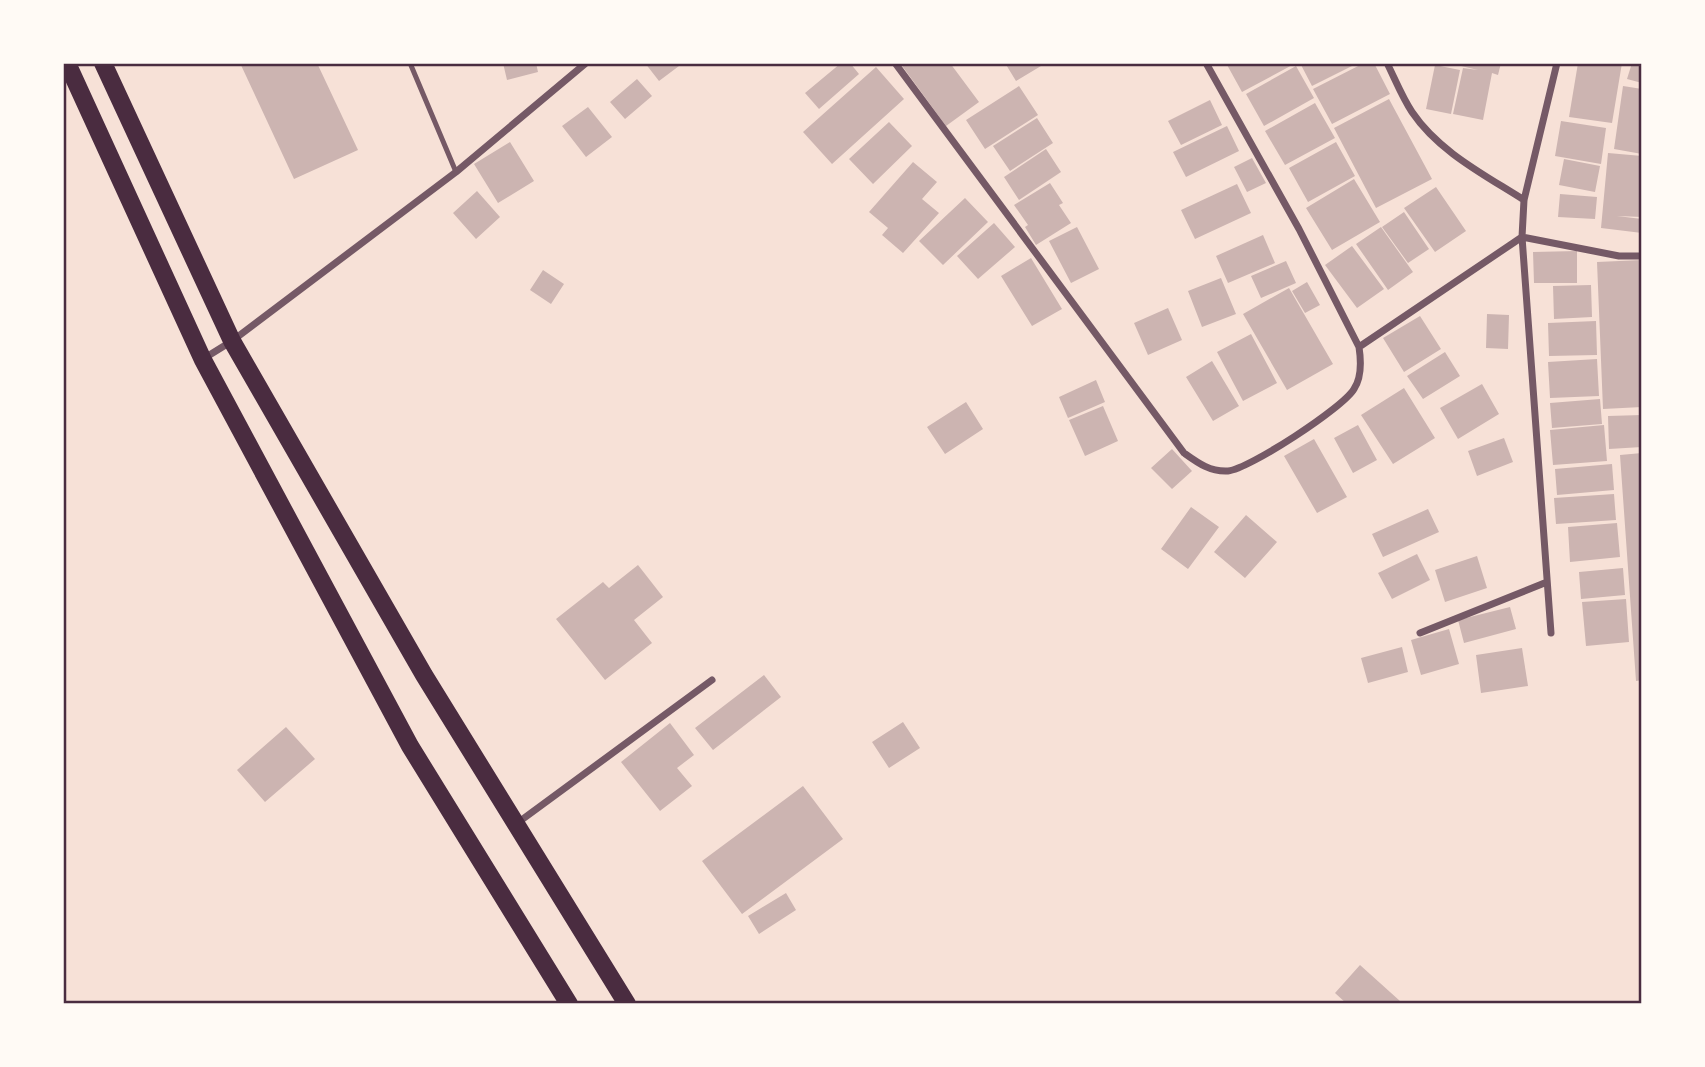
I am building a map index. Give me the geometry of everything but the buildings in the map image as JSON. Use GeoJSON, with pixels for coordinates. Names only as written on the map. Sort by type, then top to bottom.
{"type":"FeatureCollection","features":[{"type":"Feature","properties":{"kind":"main road"},"geometry":{"type":"LineString","coordinates":[[67,63],[203,360],[410,746],[569,1004]]}},
{"type":"Feature","properties":{"kind":"main road"},"geometry":{"type":"LineString","coordinates":[[103,63],[232,341],[424,675],[627,1004]]}},
{"type":"Feature","properties":{"kind":"street"},"geometry":{"type":"LineString","coordinates":[[203,360],[456,172],[586,63]]}},
{"type":"Feature","properties":{"kind":"street"},"geometry":{"type":"LineString","coordinates":[[895,63],[1184,453],[1201,466],[1216,471],[1231,471],[1256,460],[1342,404],[1355,388],[1361,359],[1359,347],[1299,229],[1206,63]]}},
{"type":"Feature","properties":{"kind":"street"},"geometry":{"type":"LineString","coordinates":[[1387,63],[1412,111],[1432,136],[1524,200]]}},
{"type":"Feature","properties":{"kind":"street"},"geometry":{"type":"LineString","coordinates":[[1551,633],[1521,237],[1524,200],[1557,63]]}},
{"type":"Feature","properties":{"kind":"street"},"geometry":{"type":"LineString","coordinates":[[1359,347],[1521,237],[1619,256],[1642,256]]}},
{"type":"Feature","properties":{"kind":"street"},"geometry":{"type":"LineString","coordinates":[[1420,633],[1547,582]]}},
{"type":"Feature","properties":{"kind":"street"},"geometry":{"type":"LineString","coordinates":[[516,824],[712,680]]}},
{"type":"Feature","properties":{"kind":"lane"},"geometry":{"type":"LineString","coordinates":[[410,63],[456,172]]}}]}
